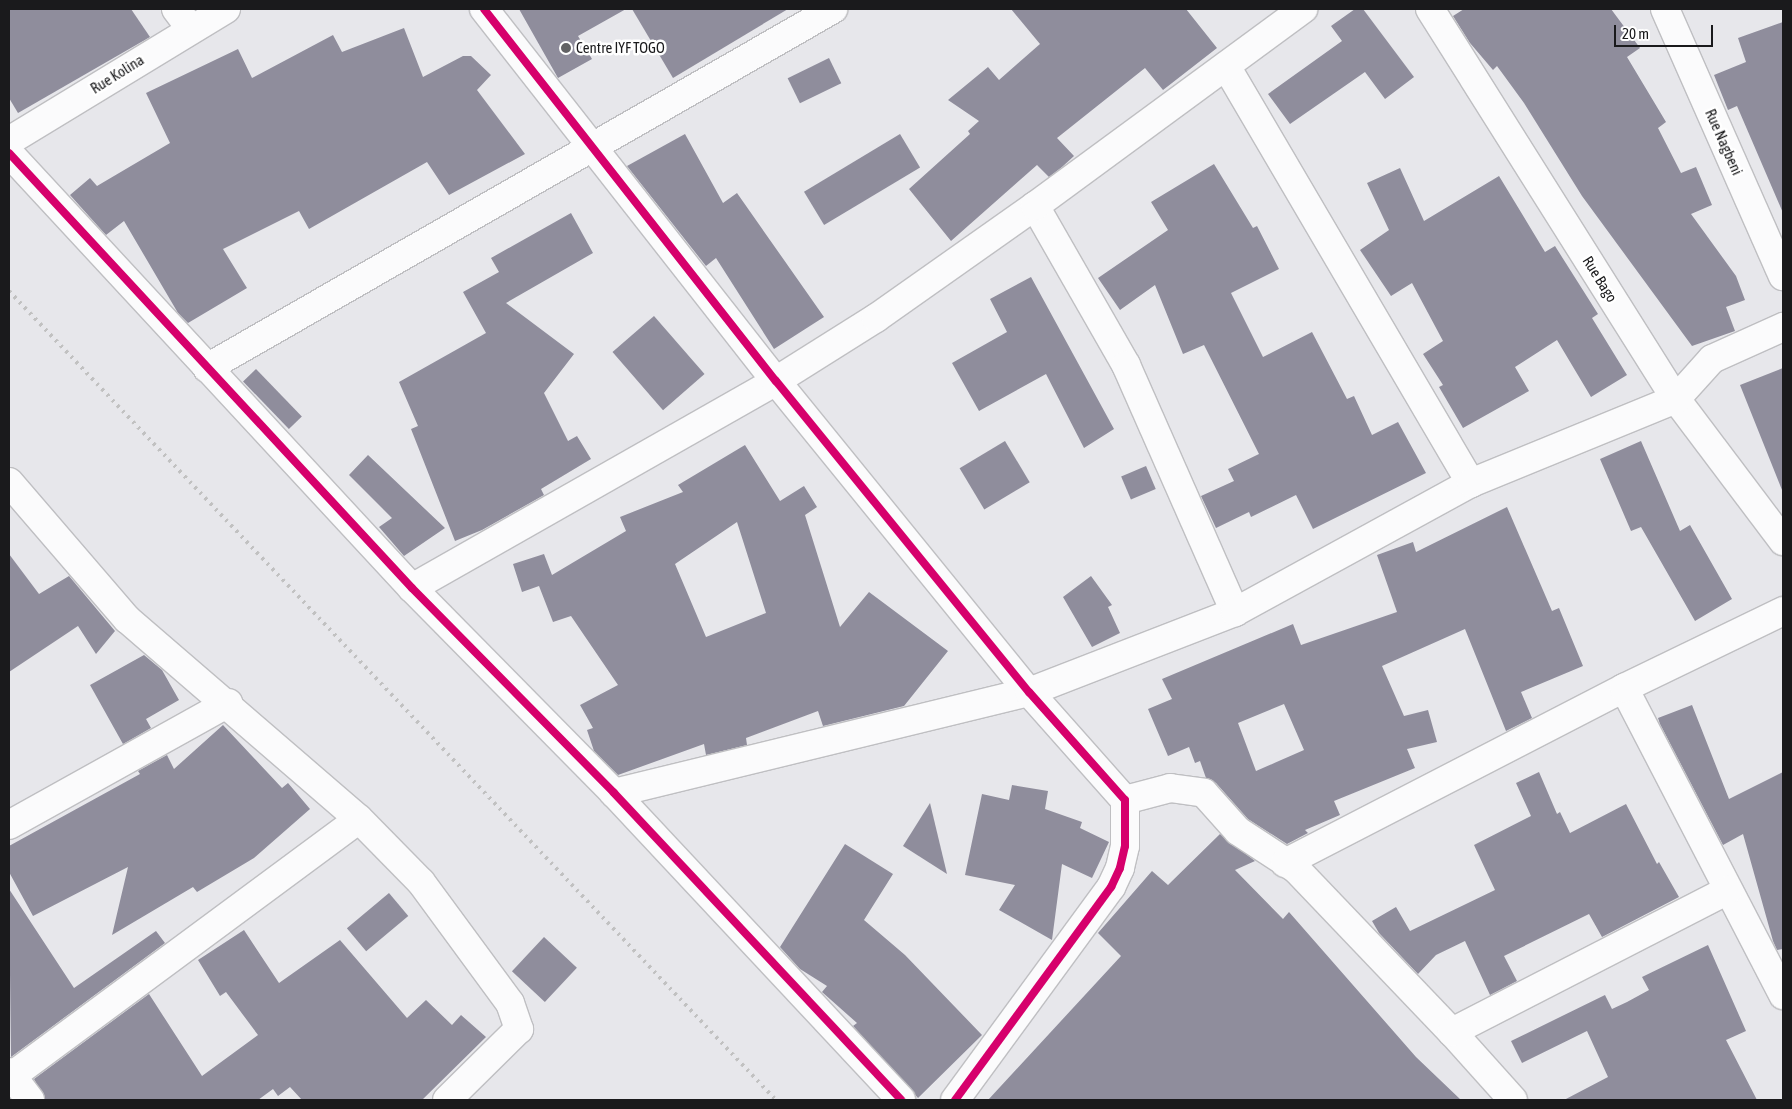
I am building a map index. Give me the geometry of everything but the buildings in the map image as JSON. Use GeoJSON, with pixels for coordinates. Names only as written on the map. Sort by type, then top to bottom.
{"type":"FeatureCollection","features":[{"type":"Feature","properties":{"kind":"street","name":"Rue Kolina"},"geometry":{"type":"LineString","coordinates":[[9,141],[183,19],[226,9]]}},
{"type":"Feature","properties":{"kind":"street"},"geometry":{"type":"LineString","coordinates":[[484,9],[591,148],[776,381],[1029,692],[1125,800],[1125,846],[1120,868],[1111,887],[955,1100]]}},
{"type":"Feature","properties":{"kind":"street"},"geometry":{"type":"LineString","coordinates":[[206,368],[833,9]]}},
{"type":"Feature","properties":{"kind":"street"},"geometry":{"type":"LineString","coordinates":[[412,588],[776,381],[876,318],[1035,206],[1304,9]]}},
{"type":"Feature","properties":{"kind":"street","name":"Rue Bago"},"geometry":{"type":"LineString","coordinates":[[1430,9],[1676,399],[1783,541]]}},
{"type":"Feature","properties":{"kind":"street","name":"Rue Nagbeni"},"geometry":{"type":"LineString","coordinates":[[1666,9],[1783,276]]}},
{"type":"Feature","properties":{"kind":"street"},"geometry":{"type":"LineString","coordinates":[[1226,66],[1471,483]]}},
{"type":"Feature","properties":{"kind":"street"},"geometry":{"type":"LineString","coordinates":[[9,153],[206,368],[412,588],[614,793],[901,1100]]}},
{"type":"Feature","properties":{"kind":"street"},"geometry":{"type":"LineString","coordinates":[[1035,206],[1126,365],[1235,612]]}},
{"type":"Feature","properties":{"kind":"street"},"geometry":{"type":"LineString","coordinates":[[614,793],[1029,692],[1235,612],[1471,483],[1676,399],[1712,359],[1783,327]]}},
{"type":"Feature","properties":{"kind":"street"},"geometry":{"type":"LineString","coordinates":[[11,489],[127,619],[228,703],[359,818],[421,882],[516,1016],[518,1029],[461,1095]]}},
{"type":"Feature","properties":{"kind":"street"},"geometry":{"type":"LineString","coordinates":[[1285,863],[1624,688],[1783,611]]}},
{"type":"Feature","properties":{"kind":"street"},"geometry":{"type":"LineString","coordinates":[[1624,688],[1783,995]]}},
{"type":"Feature","properties":{"kind":"street"},"geometry":{"type":"LineString","coordinates":[[9,826],[228,703]]}},
{"type":"Feature","properties":{"kind":"street"},"geometry":{"type":"LineString","coordinates":[[1125,800],[1170,788],[1204,793],[1238,831],[1296,869],[1452,1032],[1513,1100]]}},
{"type":"Feature","properties":{"kind":"street"},"geometry":{"type":"LineString","coordinates":[[30,1100],[10,1075],[359,818]]}},
{"type":"Feature","properties":{"kind":"street"},"geometry":{"type":"LineString","coordinates":[[1452,1032],[1728,890]]}},
{"type":"Feature","properties":{"kind":"railway"},"geometry":{"type":"LineString","coordinates":[[9,291],[776,1100]]}},
{"type":"Feature","properties":{"kind":"cycle path"},"geometry":{"type":"LineString","coordinates":[[484,9],[776,381],[1029,692],[1125,800],[1125,846],[1120,868],[1111,887],[955,1100]]}},
{"type":"Feature","properties":{"kind":"cycle path"},"geometry":{"type":"LineString","coordinates":[[9,153],[412,588],[614,793],[901,1100]]}},
{"type":"Feature","properties":{"kind":"place","name":"Centre IYF TOGO"},"geometry":{"type":"Point","coordinates":[566,48]}}]}
